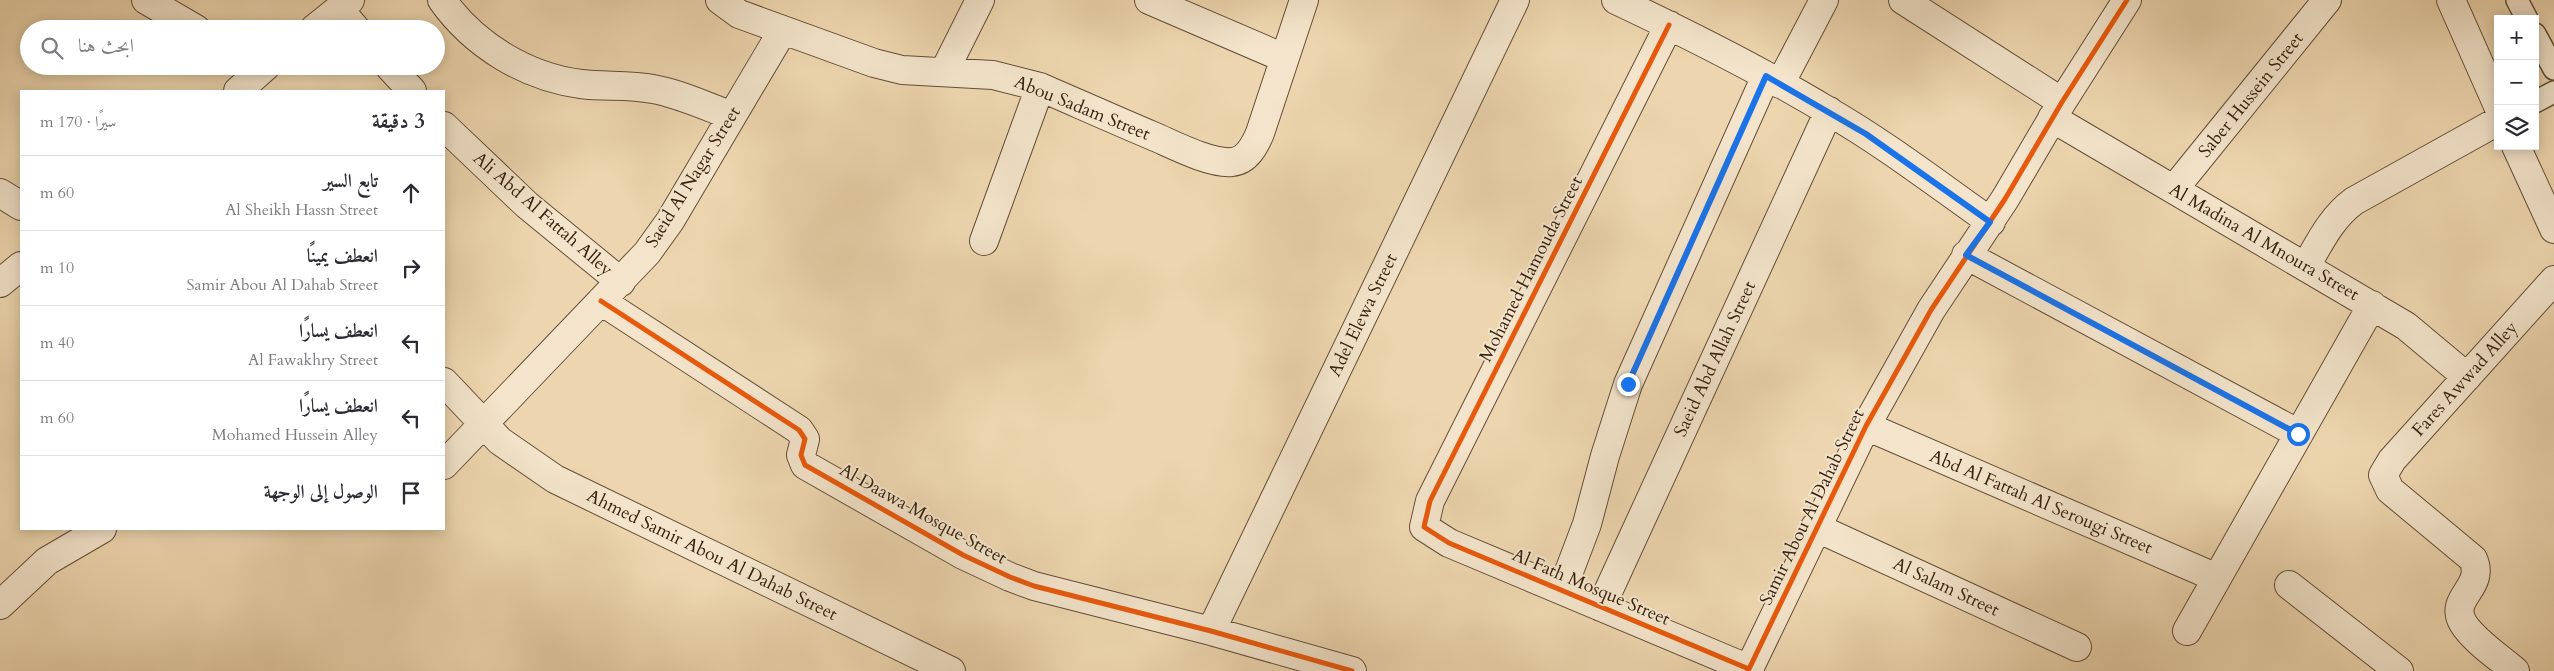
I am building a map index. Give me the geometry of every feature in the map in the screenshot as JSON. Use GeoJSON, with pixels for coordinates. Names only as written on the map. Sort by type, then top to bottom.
{"type":"FeatureCollection","features":[{"type":"Feature","properties":{"kind":"street"},"geometry":{"type":"LineString","coordinates":[[146,0],[180,20]]}},
{"type":"Feature","properties":{"kind":"street"},"geometry":{"type":"LineString","coordinates":[[442,0],[470,32],[495,52],[523,67],[565,81],[653,89],[680,95],[732,116]]}},
{"type":"Feature","properties":{"kind":"street","name":"Abou Sadam Street"},"geometry":{"type":"LineString","coordinates":[[720,0],[739,14],[874,63],[902,70],[994,75],[1040,87],[1215,160],[1233,162],[1244,158],[1254,147],[1284,58]]}},
{"type":"Feature","properties":{"kind":"street"},"geometry":{"type":"LineString","coordinates":[[944,72],[980,0]]}},
{"type":"Feature","properties":{"kind":"street"},"geometry":{"type":"LineString","coordinates":[[1149,0],[1284,58],[1304,0]]}},
{"type":"Feature","properties":{"kind":"street","name":"Adel Elewa Street"},"geometry":{"type":"LineString","coordinates":[[1211,631],[1515,0]]}},
{"type":"Feature","properties":{"kind":"street"},"geometry":{"type":"LineString","coordinates":[[1616,0],[1660,14],[1828,111],[1885,148],[1990,222]]}},
{"type":"Feature","properties":{"kind":"street"},"geometry":{"type":"LineString","coordinates":[[1562,590],[1587,524],[1616,420],[1639,358],[1773,80],[1824,0]]}},
{"type":"Feature","properties":{"kind":"street","name":"Al Madina Al Mnoura Street"},"geometry":{"type":"LineString","coordinates":[[1903,0],[2057,110],[2174,189],[2406,326],[2467,377]]}},
{"type":"Feature","properties":{"kind":"street","name":"Saber Hussein Street"},"geometry":{"type":"LineString","coordinates":[[2174,189],[2327,0]]}},
{"type":"Feature","properties":{"kind":"street"},"geometry":{"type":"LineString","coordinates":[[2451,0],[2498,105]]}},
{"type":"Feature","properties":{"kind":"street","name":"Samir Abou Al Dahab Street"},"geometry":{"type":"LineString","coordinates":[[1748,670],[1815,527],[1866,426],[1931,310],[1966,255],[1990,222],[2121,2]]}},
{"type":"Feature","properties":{"kind":"street"},"geometry":{"type":"LineString","coordinates":[[333,20],[348,13]]}},
{"type":"Feature","properties":{"kind":"street","name":"Mohamed Hamouda Street"},"geometry":{"type":"LineString","coordinates":[[1424,528],[1430,502],[1660,14]]}},
{"type":"Feature","properties":{"kind":"street","name":"Saeid Al Nagar Street"},"geometry":{"type":"LineString","coordinates":[[445,464],[482,423],[647,253],[670,220],[783,30]]}},
{"type":"Feature","properties":{"kind":"street"},"geometry":{"type":"LineString","coordinates":[[239,90],[255,75]]}},
{"type":"Feature","properties":{"kind":"street"},"geometry":{"type":"LineString","coordinates":[[397,75],[411,90]]}},
{"type":"Feature","properties":{"kind":"street"},"geometry":{"type":"LineString","coordinates":[[984,241],[1040,87]]}},
{"type":"Feature","properties":{"kind":"street","name":"Saeid Abd Allah Street"},"geometry":{"type":"LineString","coordinates":[[1601,607],[1828,111]]}},
{"type":"Feature","properties":{"kind":"street"},"geometry":{"type":"LineString","coordinates":[[2306,266],[2330,224],[2347,206],[2494,123]]}},
{"type":"Feature","properties":{"kind":"street","name":"Ali Abd Al Fattah Alley"},"geometry":{"type":"LineString","coordinates":[[445,127],[520,199],[620,282]]}},
{"type":"Feature","properties":{"kind":"street"},"geometry":{"type":"LineString","coordinates":[[2518,150],[2554,229]]}},
{"type":"Feature","properties":{"kind":"street"},"geometry":{"type":"LineString","coordinates":[[0,193],[20,205]]}},
{"type":"Feature","properties":{"kind":"street"},"geometry":{"type":"LineString","coordinates":[[1966,255],[2298,434]]}},
{"type":"Feature","properties":{"kind":"street"},"geometry":{"type":"LineString","coordinates":[[0,283],[20,267]]}},
{"type":"Feature","properties":{"kind":"street","name":"Fares Awwad Alley"},"geometry":{"type":"LineString","coordinates":[[2515,671],[2463,622],[2460,606],[2463,598],[2476,581],[2477,573],[2473,559],[2390,490],[2384,481],[2385,469],[2554,280]]}},
{"type":"Feature","properties":{"kind":"street","name":"Al Daawa Mosque Street"},"geometry":{"type":"LineString","coordinates":[[601,301],[799,430],[805,439],[801,455],[806,465],[986,567],[1034,586],[1211,631],[1352,671]]}},
{"type":"Feature","properties":{"kind":"street"},"geometry":{"type":"LineString","coordinates":[[2186,631],[2372,305]]}},
{"type":"Feature","properties":{"kind":"street","name":"Ahmed Samir Abou Al Dahab Street"},"geometry":{"type":"LineString","coordinates":[[445,383],[500,441],[555,479],[951,671]]}},
{"type":"Feature","properties":{"kind":"street","name":"Abd Al Fattah Al Serougi Street"},"geometry":{"type":"LineString","coordinates":[[1866,426],[2217,578]]}},
{"type":"Feature","properties":{"kind":"street","name":"Al Salam Street"},"geometry":{"type":"LineString","coordinates":[[1815,527],[2077,647]]}},
{"type":"Feature","properties":{"kind":"street","name":"Al Fath Mosque Street"},"geometry":{"type":"LineString","coordinates":[[1424,528],[1449,543],[1748,670]]}},
{"type":"Feature","properties":{"kind":"street"},"geometry":{"type":"LineString","coordinates":[[0,605],[47,562],[100,530]]}},
{"type":"Feature","properties":{"kind":"street"},"geometry":{"type":"LineString","coordinates":[[2289,584],[2398,671]]}},
{"type":"Feature","properties":{"kind":"lane"},"geometry":{"type":"LineString","coordinates":[[2517,0],[2525,15]]}},
{"type":"Feature","properties":{"kind":"lane"},"geometry":{"type":"LineString","coordinates":[[2539,41],[2554,69]]}},
{"type":"Feature","properties":{"kind":"lane"},"geometry":{"type":"LineString","coordinates":[[2539,100],[2554,92]]}},
{"type":"Feature","properties":{"kind":"cycle path"},"geometry":{"type":"LineString","coordinates":[[1748,671],[1866,426],[1931,310],[2005,199],[2062,102],[2127,0]]}},
{"type":"Feature","properties":{"kind":"cycle path"},"geometry":{"type":"LineString","coordinates":[[1669,25],[1430,501],[1424,527],[1449,543],[1749,669]]}},
{"type":"Feature","properties":{"kind":"cycle path"},"geometry":{"type":"LineString","coordinates":[[601,301],[799,430],[805,439],[801,455],[805,465],[963,555],[1034,586],[1211,631],[1352,671]]}},
{"type":"Feature","properties":{"kind":"route"},"geometry":{"type":"LineString","coordinates":[[1628,384],[1642,349],[1766,76],[1866,134],[1990,222],[1966,255],[2298,434]]}}]}
